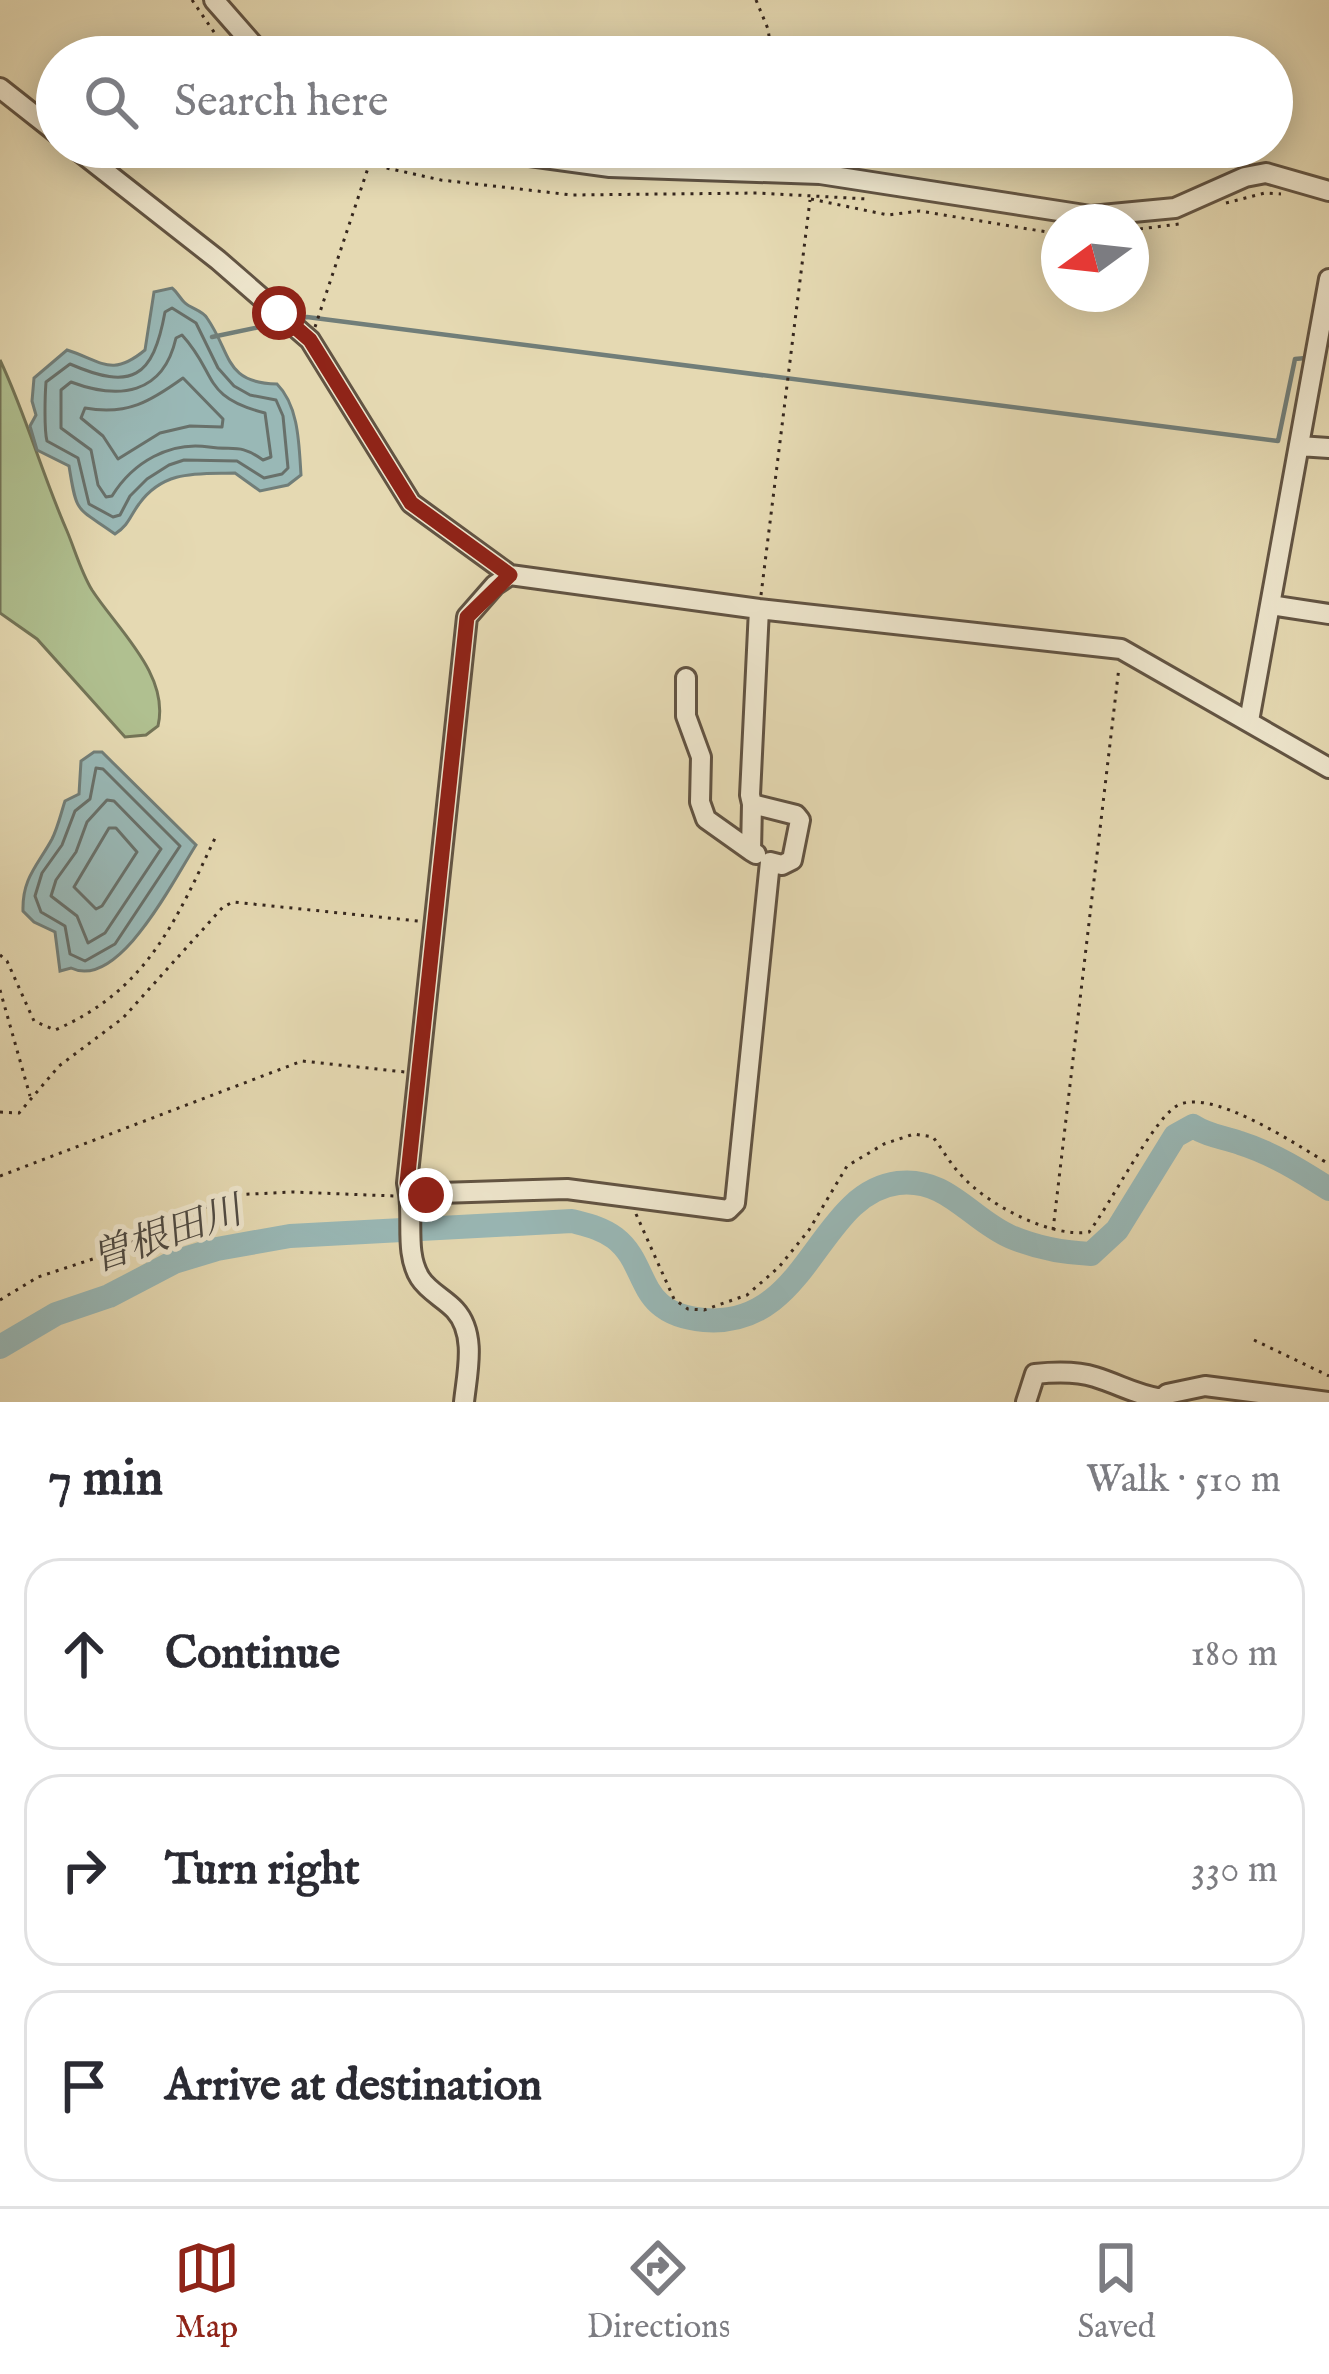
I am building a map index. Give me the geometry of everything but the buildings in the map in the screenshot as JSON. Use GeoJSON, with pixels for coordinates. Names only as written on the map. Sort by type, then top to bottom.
{"type":"FeatureCollection","features":[{"type":"Feature","properties":{"kind":"street"},"geometry":{"type":"LineString","coordinates":[[214,0],[246,36]]}},
{"type":"Feature","properties":{"kind":"street"},"geometry":{"type":"LineString","coordinates":[[0,88],[36,116]]}},
{"type":"Feature","properties":{"kind":"street"},"geometry":{"type":"LineString","coordinates":[[100,168],[303,334],[411,503],[510,575],[759,609],[1121,649],[1329,768]]}},
{"type":"Feature","properties":{"kind":"street"},"geometry":{"type":"LineString","coordinates":[[640,168],[820,174],[1091,216],[1174,208],[1245,177],[1266,173],[1329,191]]}},
{"type":"Feature","properties":{"kind":"street"},"geometry":{"type":"LineString","coordinates":[[1249,721],[1329,279]]}},
{"type":"Feature","properties":{"kind":"street"},"geometry":{"type":"LineString","coordinates":[[1299,446],[1329,448]]}},
{"type":"Feature","properties":{"kind":"street"},"geometry":{"type":"LineString","coordinates":[[464,1402],[466,1325],[421,1280],[411,1250],[410,1199],[418,1073],[467,617],[510,575]]}},
{"type":"Feature","properties":{"kind":"street"},"geometry":{"type":"LineString","coordinates":[[1270,605],[1329,614]]}},
{"type":"Feature","properties":{"kind":"street"},"geometry":{"type":"LineString","coordinates":[[751,851],[759,609]]}},
{"type":"Feature","properties":{"kind":"street"},"geometry":{"type":"LineString","coordinates":[[686,677],[686,716],[701,757],[700,802],[706,819],[770,862],[782,865],[792,860],[800,820],[752,804]]}},
{"type":"Feature","properties":{"kind":"street"},"geometry":{"type":"LineString","coordinates":[[410,1199],[567,1190],[728,1210],[735,1203],[770,862]]}},
{"type":"Feature","properties":{"kind":"street"},"geometry":{"type":"LineString","coordinates":[[1026,1402],[1035,1374],[1060,1372],[1095,1376],[1129,1394],[1162,1399],[1205,1386],[1253,1398],[1282,1394],[1329,1402]]}},
{"type":"Feature","properties":{"kind":"path"},"geometry":{"type":"LineString","coordinates":[[191,0],[216,36]]}},
{"type":"Feature","properties":{"kind":"path"},"geometry":{"type":"LineString","coordinates":[[756,0],[769,36]]}},
{"type":"Feature","properties":{"kind":"path"},"geometry":{"type":"LineString","coordinates":[[303,334],[368,168]]}},
{"type":"Feature","properties":{"kind":"path"},"geometry":{"type":"LineString","coordinates":[[388,168],[441,180],[572,196],[758,194],[880,199],[904,190]]}},
{"type":"Feature","properties":{"kind":"path"},"geometry":{"type":"LineString","coordinates":[[1220,206],[1264,193],[1283,194]]}},
{"type":"Feature","properties":{"kind":"path"},"geometry":{"type":"LineString","coordinates":[[810,198],[888,214],[920,211],[1041,231]]}},
{"type":"Feature","properties":{"kind":"path"},"geometry":{"type":"LineString","coordinates":[[759,609],[810,198]]}},
{"type":"Feature","properties":{"kind":"path"},"geometry":{"type":"LineString","coordinates":[[1149,227],[1185,222]]}},
{"type":"Feature","properties":{"kind":"path"},"geometry":{"type":"LineString","coordinates":[[1053,1232],[1121,649]]}},
{"type":"Feature","properties":{"kind":"path"},"geometry":{"type":"LineString","coordinates":[[0,955],[34,1021],[55,1030],[95,1012],[157,952],[217,834]]}},
{"type":"Feature","properties":{"kind":"path"},"geometry":{"type":"LineString","coordinates":[[0,1112],[20,1113],[59,1066],[124,1018],[233,902],[435,923]]}},
{"type":"Feature","properties":{"kind":"path"},"geometry":{"type":"LineString","coordinates":[[0,990],[30,1098]]}},
{"type":"Feature","properties":{"kind":"path"},"geometry":{"type":"LineString","coordinates":[[0,1176],[302,1061],[418,1073]]}},
{"type":"Feature","properties":{"kind":"path"},"geometry":{"type":"LineString","coordinates":[[625,1196],[674,1299],[688,1309],[704,1310],[748,1295],[779,1267],[847,1166],[884,1144],[914,1134],[933,1138],[964,1179],[1027,1221],[1053,1232],[1090,1232],[1177,1105],[1198,1101],[1219,1106],[1329,1164]]}},
{"type":"Feature","properties":{"kind":"path"},"geometry":{"type":"LineString","coordinates":[[0,1300],[38,1276],[105,1256],[231,1195],[293,1192],[410,1199]]}},
{"type":"Feature","properties":{"kind":"path"},"geometry":{"type":"LineString","coordinates":[[1254,1340],[1329,1376]]}},
{"type":"Feature","properties":{"kind":"green space"},"geometry":{"type":"Polygon","coordinates":[[[0,360],[85,576],[149,671],[160,707],[158,726],[146,735],[125,737],[37,639],[0,613],[0,360]]]}},
{"type":"Feature","properties":{"kind":"water"},"geometry":{"type":"Polygon","coordinates":[[[172,288],[207,318],[238,372],[277,384],[284,393],[296,426],[301,475],[288,485],[260,491],[235,473],[171,479],[149,493],[115,534],[80,508],[69,466],[37,450],[30,426],[36,415],[34,378],[67,350],[106,365],[133,358],[145,350],[154,292],[172,288]]]}},
{"type":"Feature","properties":{"kind":"water"},"geometry":{"type":"Polygon","coordinates":[[[102,752],[196,845],[126,948],[89,971],[60,971],[55,932],[23,911],[23,899],[65,801],[79,794],[81,761],[102,752]]]}},
{"type":"Feature","properties":{"kind":"waterway"},"geometry":{"type":"LineString","coordinates":[[294,320],[307,317],[1278,441],[1295,359],[1306,358]]}},
{"type":"Feature","properties":{"kind":"waterway"},"geometry":{"type":"LineString","coordinates":[[212,337],[283,322]]}},
{"type":"Feature","properties":{"kind":"waterway","name":"曽根田川"},"geometry":{"type":"LineString","coordinates":[[0,1347],[56,1314],[109,1296],[174,1262],[217,1249],[290,1236],[572,1221],[615,1238],[666,1309],[704,1320],[739,1317],[767,1304],[790,1283],[848,1210],[871,1192],[898,1183],[945,1193],[1021,1241],[1091,1254],[1117,1230],[1175,1136],[1193,1126],[1263,1152],[1329,1189]]}},
{"type":"Feature","properties":{"kind":"route"},"geometry":{"type":"LineString","coordinates":[[279,313],[310,340],[411,503],[510,575],[467,617],[407,1183],[409,1194],[426,1195]]}}]}
